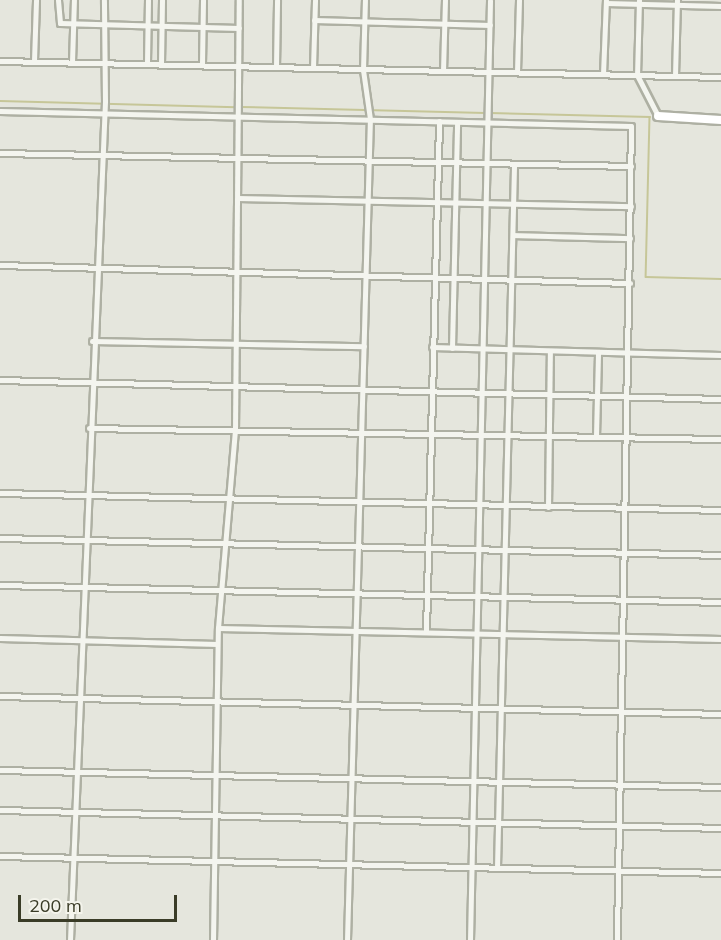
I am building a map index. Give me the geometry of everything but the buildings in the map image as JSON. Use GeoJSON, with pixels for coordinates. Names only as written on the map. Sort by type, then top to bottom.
{"type":"FeatureCollection","features":[{"type":"Feature","properties":{"kind":"street"},"geometry":{"type":"LineString","coordinates":[[34,61],[36,0]]}},
{"type":"Feature","properties":{"kind":"street"},"geometry":{"type":"LineString","coordinates":[[58,0],[57,21],[239,27]]}},
{"type":"Feature","properties":{"kind":"street"},"geometry":{"type":"LineString","coordinates":[[72,62],[74,0]]}},
{"type":"Feature","properties":{"kind":"street"},"geometry":{"type":"LineString","coordinates":[[70,940],[72,813],[103,114],[104,0]]}},
{"type":"Feature","properties":{"kind":"street"},"geometry":{"type":"LineString","coordinates":[[147,63],[148,0]]}},
{"type":"Feature","properties":{"kind":"street"},"geometry":{"type":"LineString","coordinates":[[161,64],[162,0]]}},
{"type":"Feature","properties":{"kind":"street"},"geometry":{"type":"LineString","coordinates":[[202,64],[203,0]]}},
{"type":"Feature","properties":{"kind":"street"},"geometry":{"type":"LineString","coordinates":[[213,940],[219,592],[221,546],[235,430],[240,198],[239,0]]}},
{"type":"Feature","properties":{"kind":"street"},"geometry":{"type":"LineString","coordinates":[[276,68],[277,0]]}},
{"type":"Feature","properties":{"kind":"street"},"geometry":{"type":"LineString","coordinates":[[313,68],[315,0]]}},
{"type":"Feature","properties":{"kind":"street"},"geometry":{"type":"LineString","coordinates":[[347,940],[370,119],[363,70],[365,0]]}},
{"type":"Feature","properties":{"kind":"street"},"geometry":{"type":"LineString","coordinates":[[442,70],[445,0]]}},
{"type":"Feature","properties":{"kind":"street"},"geometry":{"type":"LineString","coordinates":[[470,940],[477,708],[490,0]]}},
{"type":"Feature","properties":{"kind":"street"},"geometry":{"type":"LineString","coordinates":[[517,72],[519,0]]}},
{"type":"Feature","properties":{"kind":"street"},"geometry":{"type":"LineString","coordinates":[[603,74],[606,2],[677,2],[721,6]]}},
{"type":"Feature","properties":{"kind":"street"},"geometry":{"type":"LineString","coordinates":[[639,2],[637,75],[658,116],[721,120]]}},
{"type":"Feature","properties":{"kind":"street"},"geometry":{"type":"LineString","coordinates":[[675,76],[677,2]]}},
{"type":"Feature","properties":{"kind":"street"},"geometry":{"type":"LineString","coordinates":[[314,20],[490,25]]}},
{"type":"Feature","properties":{"kind":"street"},"geometry":{"type":"LineString","coordinates":[[0,60],[721,77]]}},
{"type":"Feature","properties":{"kind":"street"},"geometry":{"type":"LineString","coordinates":[[0,111],[628,125],[632,128],[617,940]]}},
{"type":"Feature","properties":{"kind":"street"},"geometry":{"type":"LineString","coordinates":[[426,632],[428,432],[439,121]]}},
{"type":"Feature","properties":{"kind":"street"},"geometry":{"type":"LineString","coordinates":[[452,348],[457,122]]}},
{"type":"Feature","properties":{"kind":"street"},"geometry":{"type":"LineString","coordinates":[[0,153],[239,161],[631,166]]}},
{"type":"Feature","properties":{"kind":"street"},"geometry":{"type":"LineString","coordinates":[[498,867],[514,164]]}},
{"type":"Feature","properties":{"kind":"street"},"geometry":{"type":"LineString","coordinates":[[240,198],[631,206]]}},
{"type":"Feature","properties":{"kind":"street"},"geometry":{"type":"LineString","coordinates":[[513,235],[630,238]]}},
{"type":"Feature","properties":{"kind":"street"},"geometry":{"type":"LineString","coordinates":[[0,265],[630,284]]}},
{"type":"Feature","properties":{"kind":"street"},"geometry":{"type":"LineString","coordinates":[[92,341],[364,346]]}},
{"type":"Feature","properties":{"kind":"street"},"geometry":{"type":"LineString","coordinates":[[432,347],[721,355]]}},
{"type":"Feature","properties":{"kind":"street"},"geometry":{"type":"LineString","coordinates":[[548,507],[550,351]]}},
{"type":"Feature","properties":{"kind":"street"},"geometry":{"type":"LineString","coordinates":[[596,436],[598,352]]}},
{"type":"Feature","properties":{"kind":"street"},"geometry":{"type":"LineString","coordinates":[[0,380],[721,399]]}},
{"type":"Feature","properties":{"kind":"street"},"geometry":{"type":"LineString","coordinates":[[89,428],[428,432],[721,439]]}},
{"type":"Feature","properties":{"kind":"street"},"geometry":{"type":"LineString","coordinates":[[0,493],[721,510]]}},
{"type":"Feature","properties":{"kind":"street"},"geometry":{"type":"LineString","coordinates":[[0,538],[221,546],[721,555]]}},
{"type":"Feature","properties":{"kind":"street"},"geometry":{"type":"LineString","coordinates":[[0,585],[219,592],[721,602]]}},
{"type":"Feature","properties":{"kind":"street"},"geometry":{"type":"LineString","coordinates":[[218,628],[721,639]]}},
{"type":"Feature","properties":{"kind":"street"},"geometry":{"type":"LineString","coordinates":[[0,638],[217,644]]}},
{"type":"Feature","properties":{"kind":"street"},"geometry":{"type":"LineString","coordinates":[[0,696],[721,714]]}},
{"type":"Feature","properties":{"kind":"street"},"geometry":{"type":"LineString","coordinates":[[0,770],[721,787]]}},
{"type":"Feature","properties":{"kind":"street"},"geometry":{"type":"LineString","coordinates":[[0,810],[721,828]]}},
{"type":"Feature","properties":{"kind":"street"},"geometry":{"type":"LineString","coordinates":[[0,856],[721,873]]}},
{"type":"Feature","properties":{"kind":"waterway"},"geometry":{"type":"LineString","coordinates":[[0,101],[236,107]]}},
{"type":"Feature","properties":{"kind":"waterway"},"geometry":{"type":"LineString","coordinates":[[241,107],[485,113]]}},
{"type":"Feature","properties":{"kind":"waterway"},"geometry":{"type":"LineString","coordinates":[[490,113],[650,117],[646,277],[721,279]]}}]}
